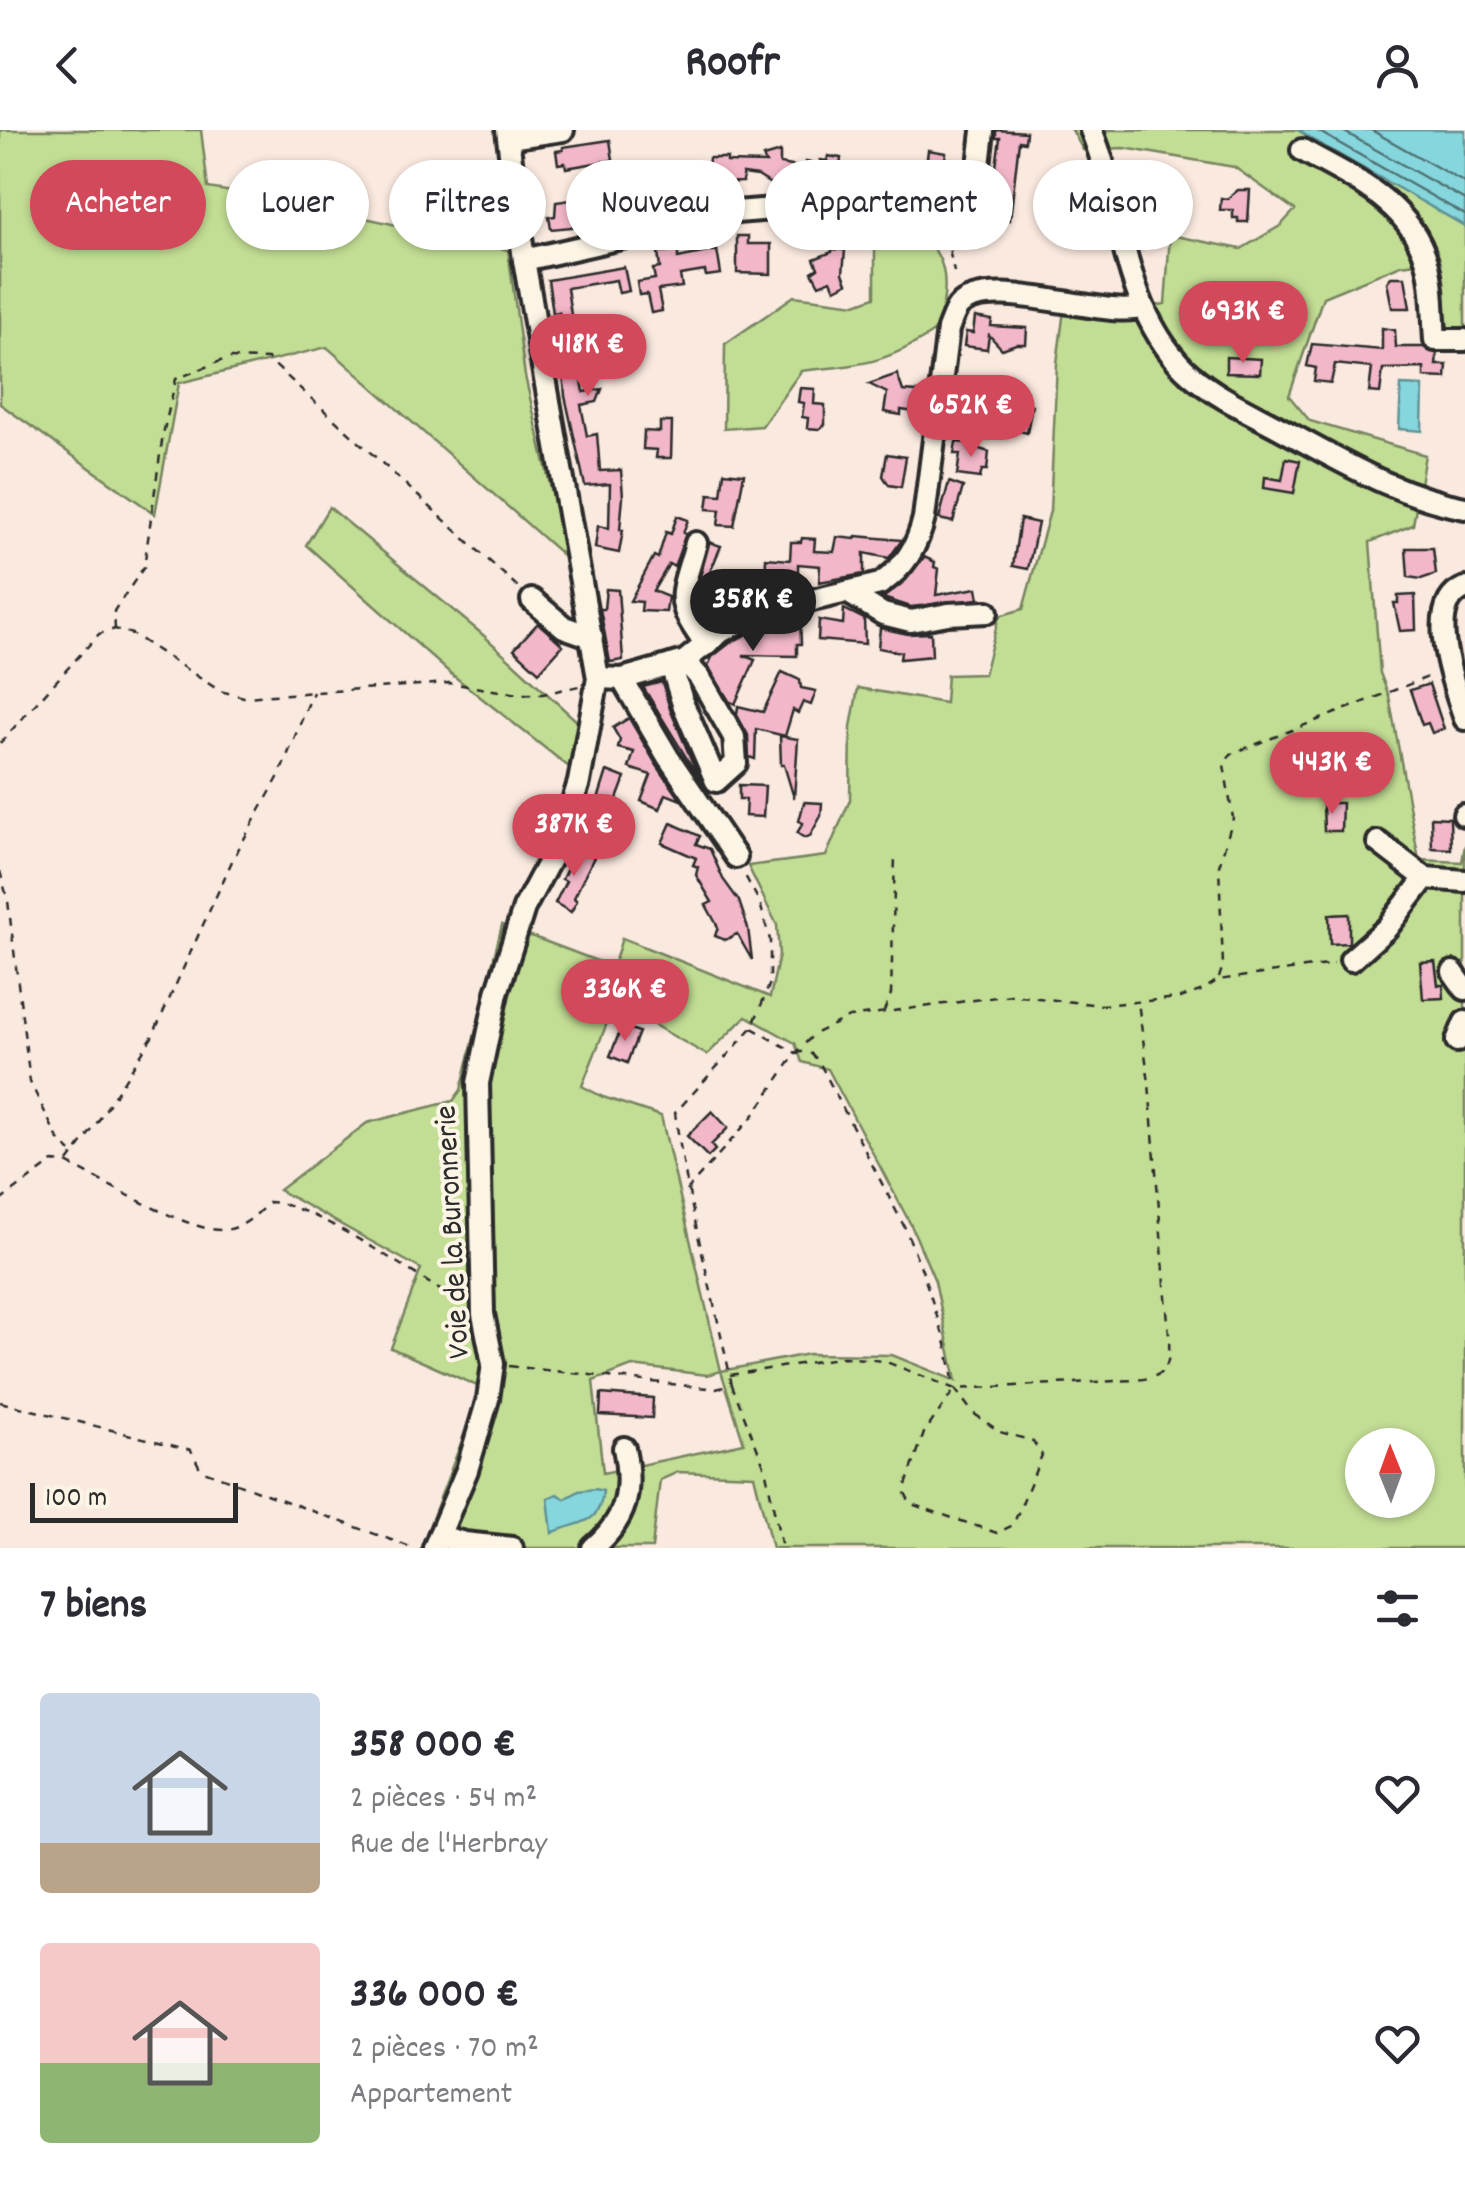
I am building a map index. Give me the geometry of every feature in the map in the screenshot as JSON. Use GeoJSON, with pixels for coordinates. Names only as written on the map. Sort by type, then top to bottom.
{"type":"FeatureCollection","features":[{"type":"Feature","properties":{"kind":"street"},"geometry":{"type":"LineString","coordinates":[[508,134],[564,130]]}},
{"type":"Feature","properties":{"kind":"street"},"geometry":{"type":"LineString","coordinates":[[1090,130],[1110,182],[1143,307],[1169,352],[1216,393],[1384,485],[1428,502],[1465,508]]}},
{"type":"Feature","properties":{"kind":"street"},"geometry":{"type":"LineString","coordinates":[[980,160],[983,132]]}},
{"type":"Feature","properties":{"kind":"street","name":"Voie de la Buronnerie"},"geometry":{"type":"LineString","coordinates":[[436,1542],[467,1470],[488,1400],[493,1364],[483,1314],[478,1083],[497,993],[524,908],[560,840],[580,782],[598,678],[524,260],[508,134]]}},
{"type":"Feature","properties":{"kind":"street"},"geometry":{"type":"LineString","coordinates":[[1302,150],[1388,199],[1415,231],[1428,264],[1435,340],[1465,340]]}},
{"type":"Feature","properties":{"kind":"street"},"geometry":{"type":"LineString","coordinates":[[524,260],[736,212],[765,210]]}},
{"type":"Feature","properties":{"kind":"street"},"geometry":{"type":"LineString","coordinates":[[598,678],[622,678],[678,663],[722,632],[758,614],[880,584],[895,574],[918,543],[948,329],[958,308],[971,299],[992,296],[1064,300],[1120,309],[1143,307]]}},
{"type":"Feature","properties":{"kind":"street"},"geometry":{"type":"LineString","coordinates":[[696,543],[681,600],[682,610],[706,645]]}},
{"type":"Feature","properties":{"kind":"street"},"geometry":{"type":"LineString","coordinates":[[1465,588],[1454,592],[1447,602],[1443,635],[1465,719]]}},
{"type":"Feature","properties":{"kind":"street"},"geometry":{"type":"LineString","coordinates":[[848,592],[883,614],[911,622],[948,614],[987,612]]}},
{"type":"Feature","properties":{"kind":"street"},"geometry":{"type":"LineString","coordinates":[[532,600],[564,628],[592,638]]}},
{"type":"Feature","properties":{"kind":"street"},"geometry":{"type":"LineString","coordinates":[[678,663],[700,678],[734,736],[736,763],[694,796]]}},
{"type":"Feature","properties":{"kind":"street"},"geometry":{"type":"LineString","coordinates":[[678,663],[683,704],[716,780]]}},
{"type":"Feature","properties":{"kind":"street"},"geometry":{"type":"LineString","coordinates":[[622,678],[736,857]]}},
{"type":"Feature","properties":{"kind":"street"},"geometry":{"type":"LineString","coordinates":[[1378,842],[1425,878],[1465,881]]}},
{"type":"Feature","properties":{"kind":"street"},"geometry":{"type":"LineString","coordinates":[[1352,960],[1387,928],[1425,878]]}},
{"type":"Feature","properties":{"kind":"street"},"geometry":{"type":"LineString","coordinates":[[593,1548],[620,1520],[627,1503],[630,1476],[624,1448]]}},
{"type":"Feature","properties":{"kind":"street"},"geometry":{"type":"LineString","coordinates":[[436,1542],[512,1548]]}},
{"type":"Feature","properties":{"kind":"path"},"geometry":{"type":"LineString","coordinates":[[948,250],[954,272]]}},
{"type":"Feature","properties":{"kind":"path"},"geometry":{"type":"LineString","coordinates":[[115,629],[114,610],[144,566],[163,434],[176,379],[228,358],[268,359],[532,600]]}},
{"type":"Feature","properties":{"kind":"path"},"geometry":{"type":"LineString","coordinates":[[0,743],[99,634],[115,629],[132,634],[220,691],[244,698],[449,683],[543,694],[570,690],[598,678]]}},
{"type":"Feature","properties":{"kind":"path"},"geometry":{"type":"LineString","coordinates":[[1218,980],[1224,965],[1219,866],[1233,818],[1224,765],[1230,754],[1449,669]]}},
{"type":"Feature","properties":{"kind":"path"},"geometry":{"type":"LineString","coordinates":[[67,1163],[152,1037],[233,859],[278,776],[314,691]]}},
{"type":"Feature","properties":{"kind":"path"},"geometry":{"type":"LineString","coordinates":[[884,1013],[891,994],[895,856]]}},
{"type":"Feature","properties":{"kind":"path"},"geometry":{"type":"LineString","coordinates":[[736,857],[760,902],[770,940],[770,983],[752,1028],[674,1113],[686,1191],[708,1270],[732,1385],[765,1468],[782,1548]]}},
{"type":"Feature","properties":{"kind":"path"},"geometry":{"type":"LineString","coordinates":[[0,871],[8,901],[30,1082],[58,1140],[72,1153]]}},
{"type":"Feature","properties":{"kind":"path"},"geometry":{"type":"LineString","coordinates":[[686,1191],[753,1116],[796,1052],[814,1034],[849,1017],[1011,996],[1101,1005],[1180,998],[1218,980],[1292,972],[1352,960]]}},
{"type":"Feature","properties":{"kind":"path"},"geometry":{"type":"LineString","coordinates":[[730,1376],[843,1357],[884,1361],[955,1389],[1154,1378],[1162,1374],[1170,1361],[1161,1216],[1138,1002]]}},
{"type":"Feature","properties":{"kind":"path"},"geometry":{"type":"LineString","coordinates":[[752,1028],[796,1052],[808,1051],[818,1060],[922,1270],[946,1344],[955,1389],[973,1413],[1000,1432],[1033,1441],[1042,1455],[1014,1525],[997,1533],[911,1504],[904,1491],[924,1433],[955,1389]]}},
{"type":"Feature","properties":{"kind":"path"},"geometry":{"type":"LineString","coordinates":[[0,1201],[53,1162],[67,1163],[189,1223],[222,1231],[244,1225],[270,1202],[286,1202],[483,1314]]}},
{"type":"Feature","properties":{"kind":"path"},"geometry":{"type":"LineString","coordinates":[[493,1364],[716,1389],[732,1385]]}},
{"type":"Feature","properties":{"kind":"path"},"geometry":{"type":"LineString","coordinates":[[0,1402],[191,1450],[201,1470],[413,1548]]}},
{"type":"Feature","properties":{"kind":"green space"},"geometry":{"type":"Polygon","coordinates":[[[0,130],[201,130],[205,160],[30,160],[30,250],[206,250],[206,171],[208,188],[226,191],[226,250],[369,250],[369,219],[389,223],[389,250],[508,250],[525,376],[567,559],[327,347],[179,383],[155,514],[0,404],[0,130]]]}},
{"type":"Feature","properties":{"kind":"green space"},"geometry":{"type":"Polygon","coordinates":[[[1072,130],[1298,130],[1465,226],[1465,335],[1449,334],[1438,260],[1401,265],[1323,297],[1289,396],[1310,421],[1425,455],[1413,525],[1370,542],[1380,673],[1389,696],[1419,860],[1462,862],[1465,845],[1465,1548],[772,1548],[754,1475],[678,1472],[660,1480],[652,1548],[484,1548],[424,1540],[482,1388],[391,1348],[421,1269],[279,1190],[367,1123],[453,1101],[461,1090],[502,925],[613,967],[622,938],[770,997],[779,955],[777,925],[748,866],[826,856],[850,800],[851,727],[858,688],[945,703],[947,675],[984,674],[999,616],[1023,609],[1050,511],[1057,363],[1064,310],[1115,314],[1165,304],[1169,250],[1193,250],[1193,240],[1241,249],[1280,226],[1295,210],[1234,167],[1124,148],[1083,150],[1072,130]],[[615,1003],[582,1086],[661,1116],[721,1371],[808,1354],[892,1355],[956,1381],[935,1281],[911,1225],[828,1069],[802,1062],[795,1043],[746,1016],[707,1055],[615,1003]],[[632,1366],[593,1381],[603,1473],[744,1443],[721,1371],[707,1375],[632,1366]]]}},
{"type":"Feature","properties":{"kind":"green space"},"geometry":{"type":"Polygon","coordinates":[[[875,250],[934,250],[938,255],[945,282],[937,330],[887,357],[801,371],[762,426],[724,429],[725,344],[794,296],[856,304],[875,297],[875,250]]]}},
{"type":"Feature","properties":{"kind":"green space"},"geometry":{"type":"Polygon","coordinates":[[[329,507],[482,634],[581,725],[569,767],[450,673],[306,545],[329,507]]]}},
{"type":"Feature","properties":{"kind":"water"},"geometry":{"type":"Polygon","coordinates":[[[1298,130],[1465,130],[1465,226],[1310,138],[1298,130]]]}},
{"type":"Feature","properties":{"kind":"water"},"geometry":{"type":"Polygon","coordinates":[[[1401,385],[1423,386],[1422,431],[1399,429],[1401,385]]]}},
{"type":"Feature","properties":{"kind":"water"},"geometry":{"type":"Polygon","coordinates":[[[579,1491],[603,1491],[592,1517],[552,1533],[548,1498],[558,1494],[565,1499],[579,1491]]]}},
{"type":"Feature","properties":{"kind":"building"},"geometry":{"type":"Polygon","coordinates":[[[996,130],[1026,132],[1025,142],[1019,141],[1013,194],[1013,160],[997,160],[1000,138],[996,138],[996,130]]]}},
{"type":"Feature","properties":{"kind":"building"},"geometry":{"type":"Polygon","coordinates":[[[610,140],[613,160],[566,160],[566,168],[565,163],[558,164],[556,151],[610,140]]]}},
{"type":"Feature","properties":{"kind":"building"},"geometry":{"type":"Polygon","coordinates":[[[928,150],[946,153],[945,160],[927,160],[928,150]]]}},
{"type":"Feature","properties":{"kind":"building"},"geometry":{"type":"Polygon","coordinates":[[[780,152],[780,160],[765,161],[763,157],[780,152]]]}},
{"type":"Feature","properties":{"kind":"building"},"geometry":{"type":"Polygon","coordinates":[[[745,162],[765,163],[765,180],[745,174],[745,162]]]}},
{"type":"Feature","properties":{"kind":"building"},"geometry":{"type":"Polygon","coordinates":[[[1238,190],[1250,190],[1248,222],[1233,218],[1233,210],[1220,210],[1221,198],[1227,199],[1238,190]]]}},
{"type":"Feature","properties":{"kind":"building"},"geometry":{"type":"Polygon","coordinates":[[[566,201],[566,228],[551,229],[549,217],[555,216],[556,202],[566,201]]]}},
{"type":"Feature","properties":{"kind":"building"},"geometry":{"type":"Polygon","coordinates":[[[745,236],[748,244],[765,244],[765,250],[771,250],[771,274],[737,273],[737,250],[745,250],[745,236]]]}},
{"type":"Feature","properties":{"kind":"building"},"geometry":{"type":"Polygon","coordinates":[[[717,250],[721,274],[706,276],[705,271],[680,275],[682,287],[658,290],[662,311],[651,313],[647,294],[639,295],[637,282],[655,279],[653,269],[660,268],[658,253],[678,251],[678,258],[717,250]]]}},
{"type":"Feature","properties":{"kind":"building"},"geometry":{"type":"Polygon","coordinates":[[[845,250],[843,273],[847,283],[835,289],[831,280],[819,285],[812,272],[818,268],[814,259],[845,250]]]}},
{"type":"Feature","properties":{"kind":"building"},"geometry":{"type":"Polygon","coordinates":[[[624,267],[629,291],[619,293],[616,280],[567,288],[573,328],[580,327],[585,356],[594,355],[595,365],[580,368],[584,392],[602,389],[597,402],[581,405],[587,436],[597,434],[600,471],[621,470],[623,530],[619,553],[595,548],[598,526],[609,528],[610,484],[585,486],[565,396],[565,351],[559,312],[553,313],[548,280],[624,267]]]}},
{"type":"Feature","properties":{"kind":"building"},"geometry":{"type":"Polygon","coordinates":[[[1391,277],[1405,277],[1410,308],[1392,308],[1387,282],[1391,277]]]}},
{"type":"Feature","properties":{"kind":"building"},"geometry":{"type":"Polygon","coordinates":[[[975,317],[992,320],[991,326],[1027,328],[1026,344],[1002,349],[989,335],[987,349],[964,346],[966,332],[973,333],[975,317]]]}},
{"type":"Feature","properties":{"kind":"building"},"geometry":{"type":"Polygon","coordinates":[[[1382,328],[1395,330],[1396,347],[1423,347],[1437,354],[1436,365],[1447,365],[1446,378],[1424,377],[1424,368],[1383,369],[1380,393],[1369,392],[1372,368],[1335,364],[1331,383],[1314,381],[1316,368],[1307,366],[1312,344],[1382,350],[1382,328]]]}},
{"type":"Feature","properties":{"kind":"building"},"geometry":{"type":"Polygon","coordinates":[[[1226,357],[1261,359],[1260,374],[1226,373],[1226,357]]]}},
{"type":"Feature","properties":{"kind":"building"},"geometry":{"type":"Polygon","coordinates":[[[897,374],[903,391],[917,392],[915,412],[884,412],[887,393],[869,384],[897,374]]]}},
{"type":"Feature","properties":{"kind":"building"},"geometry":{"type":"Polygon","coordinates":[[[965,384],[982,386],[979,422],[956,419],[965,384]]]}},
{"type":"Feature","properties":{"kind":"building"},"geometry":{"type":"Polygon","coordinates":[[[800,388],[815,389],[814,404],[825,405],[825,425],[819,429],[807,428],[808,418],[802,417],[804,403],[798,402],[800,388]]]}},
{"type":"Feature","properties":{"kind":"building"},"geometry":{"type":"Polygon","coordinates":[[[1009,399],[1032,405],[1027,433],[1004,427],[1009,399]]]}},
{"type":"Feature","properties":{"kind":"building"},"geometry":{"type":"Polygon","coordinates":[[[660,422],[672,422],[671,458],[656,458],[657,450],[643,449],[644,431],[660,432],[660,422]]]}},
{"type":"Feature","properties":{"kind":"building"},"geometry":{"type":"Polygon","coordinates":[[[956,442],[970,443],[989,452],[987,470],[982,470],[980,478],[957,475],[960,454],[954,454],[956,442]]]}},
{"type":"Feature","properties":{"kind":"building"},"geometry":{"type":"Polygon","coordinates":[[[887,454],[906,457],[901,487],[889,485],[883,476],[887,454]]]}},
{"type":"Feature","properties":{"kind":"building"},"geometry":{"type":"Polygon","coordinates":[[[1286,458],[1300,461],[1294,493],[1264,488],[1265,477],[1282,480],[1286,458]]]}},
{"type":"Feature","properties":{"kind":"building"},"geometry":{"type":"Polygon","coordinates":[[[724,472],[744,474],[734,526],[718,525],[720,510],[707,509],[709,494],[721,495],[724,472]]]}},
{"type":"Feature","properties":{"kind":"building"},"geometry":{"type":"Polygon","coordinates":[[[949,482],[963,487],[953,522],[939,519],[949,482]]]}},
{"type":"Feature","properties":{"kind":"building"},"geometry":{"type":"Polygon","coordinates":[[[677,516],[688,520],[683,533],[686,534],[674,567],[669,564],[653,591],[668,597],[666,612],[641,611],[642,602],[630,601],[654,556],[658,558],[666,532],[671,534],[677,516]]]}},
{"type":"Feature","properties":{"kind":"building"},"geometry":{"type":"Polygon","coordinates":[[[1020,519],[1038,523],[1028,569],[1013,566],[1020,519]]]}},
{"type":"Feature","properties":{"kind":"building"},"geometry":{"type":"Polygon","coordinates":[[[837,537],[902,540],[889,558],[864,553],[864,574],[819,582],[820,566],[798,564],[798,589],[754,600],[715,619],[700,611],[697,589],[709,542],[721,546],[708,577],[720,582],[719,585],[749,590],[750,581],[765,583],[766,558],[790,560],[791,542],[815,539],[814,551],[834,552],[837,537]]]}},
{"type":"Feature","properties":{"kind":"building"},"geometry":{"type":"Polygon","coordinates":[[[1406,548],[1433,548],[1436,574],[1421,579],[1408,577],[1406,548]]]}},
{"type":"Feature","properties":{"kind":"building"},"geometry":{"type":"Polygon","coordinates":[[[924,557],[939,569],[936,595],[977,588],[979,599],[911,607],[883,598],[906,580],[924,557]]]}},
{"type":"Feature","properties":{"kind":"building"},"geometry":{"type":"Polygon","coordinates":[[[606,589],[618,590],[623,660],[610,662],[600,609],[604,609],[606,589]]]}},
{"type":"Feature","properties":{"kind":"building"},"geometry":{"type":"Polygon","coordinates":[[[1415,595],[1416,630],[1400,631],[1394,603],[1398,603],[1398,596],[1415,595]]]}},
{"type":"Feature","properties":{"kind":"building"},"geometry":{"type":"Polygon","coordinates":[[[844,609],[864,619],[865,644],[818,640],[819,620],[843,624],[844,609]]]}},
{"type":"Feature","properties":{"kind":"building"},"geometry":{"type":"Polygon","coordinates":[[[800,617],[801,644],[797,644],[797,656],[743,655],[755,660],[735,704],[729,701],[708,666],[712,657],[763,626],[800,617]]]}},
{"type":"Feature","properties":{"kind":"building"},"geometry":{"type":"Polygon","coordinates":[[[538,623],[563,645],[539,672],[514,649],[538,623]]]}},
{"type":"Feature","properties":{"kind":"building"},"geometry":{"type":"Polygon","coordinates":[[[880,628],[908,634],[931,633],[932,656],[900,659],[901,652],[878,648],[880,628]]]}},
{"type":"Feature","properties":{"kind":"building"},"geometry":{"type":"Polygon","coordinates":[[[782,672],[800,680],[801,688],[816,691],[811,705],[803,702],[798,713],[793,710],[785,736],[756,729],[755,759],[749,757],[748,735],[737,715],[738,706],[763,712],[782,672]]]}},
{"type":"Feature","properties":{"kind":"building"},"geometry":{"type":"Polygon","coordinates":[[[662,682],[670,709],[700,780],[643,687],[662,682]]]}},
{"type":"Feature","properties":{"kind":"building"},"geometry":{"type":"Polygon","coordinates":[[[1429,684],[1444,729],[1432,733],[1428,723],[1422,725],[1410,690],[1429,684]]]}},
{"type":"Feature","properties":{"kind":"building"},"geometry":{"type":"Polygon","coordinates":[[[629,718],[681,800],[666,794],[660,809],[641,801],[651,775],[629,768],[634,752],[618,748],[620,740],[613,728],[629,718]]]}},
{"type":"Feature","properties":{"kind":"building"},"geometry":{"type":"Polygon","coordinates":[[[780,736],[798,739],[794,798],[781,765],[780,736]]]}},
{"type":"Feature","properties":{"kind":"building"},"geometry":{"type":"Polygon","coordinates":[[[607,771],[625,778],[611,815],[595,809],[607,771]]]}},
{"type":"Feature","properties":{"kind":"building"},"geometry":{"type":"Polygon","coordinates":[[[739,785],[765,786],[763,817],[745,816],[746,799],[739,799],[739,785]]]}},
{"type":"Feature","properties":{"kind":"building"},"geometry":{"type":"Polygon","coordinates":[[[804,802],[822,803],[821,816],[805,838],[797,833],[803,823],[799,821],[804,802]]]}},
{"type":"Feature","properties":{"kind":"building"},"geometry":{"type":"Polygon","coordinates":[[[1323,803],[1342,803],[1341,831],[1324,831],[1323,803]]]}},
{"type":"Feature","properties":{"kind":"building"},"geometry":{"type":"Polygon","coordinates":[[[1431,817],[1450,818],[1451,849],[1432,848],[1431,817]]]}},
{"type":"Feature","properties":{"kind":"building"},"geometry":{"type":"Polygon","coordinates":[[[671,823],[700,836],[696,844],[710,849],[723,879],[739,901],[752,960],[737,934],[725,940],[715,936],[718,927],[706,905],[712,902],[696,875],[696,858],[662,843],[671,823]]]}},
{"type":"Feature","properties":{"kind":"building"},"geometry":{"type":"Polygon","coordinates":[[[577,848],[594,857],[571,912],[555,903],[577,848]]]}},
{"type":"Feature","properties":{"kind":"building"},"geometry":{"type":"Polygon","coordinates":[[[1349,914],[1349,943],[1330,944],[1329,915],[1349,914]]]}},
{"type":"Feature","properties":{"kind":"building"},"geometry":{"type":"Polygon","coordinates":[[[1435,961],[1444,998],[1423,999],[1420,962],[1435,961]]]}},
{"type":"Feature","properties":{"kind":"building"},"geometry":{"type":"Polygon","coordinates":[[[622,1026],[639,1032],[627,1063],[610,1056],[622,1026]]]}},
{"type":"Feature","properties":{"kind":"building"},"geometry":{"type":"Polygon","coordinates":[[[712,1111],[728,1128],[711,1145],[715,1150],[708,1157],[687,1136],[712,1111]]]}},
{"type":"Feature","properties":{"kind":"building"},"geometry":{"type":"Polygon","coordinates":[[[601,1394],[653,1398],[652,1418],[600,1415],[601,1394]]]}}]}
